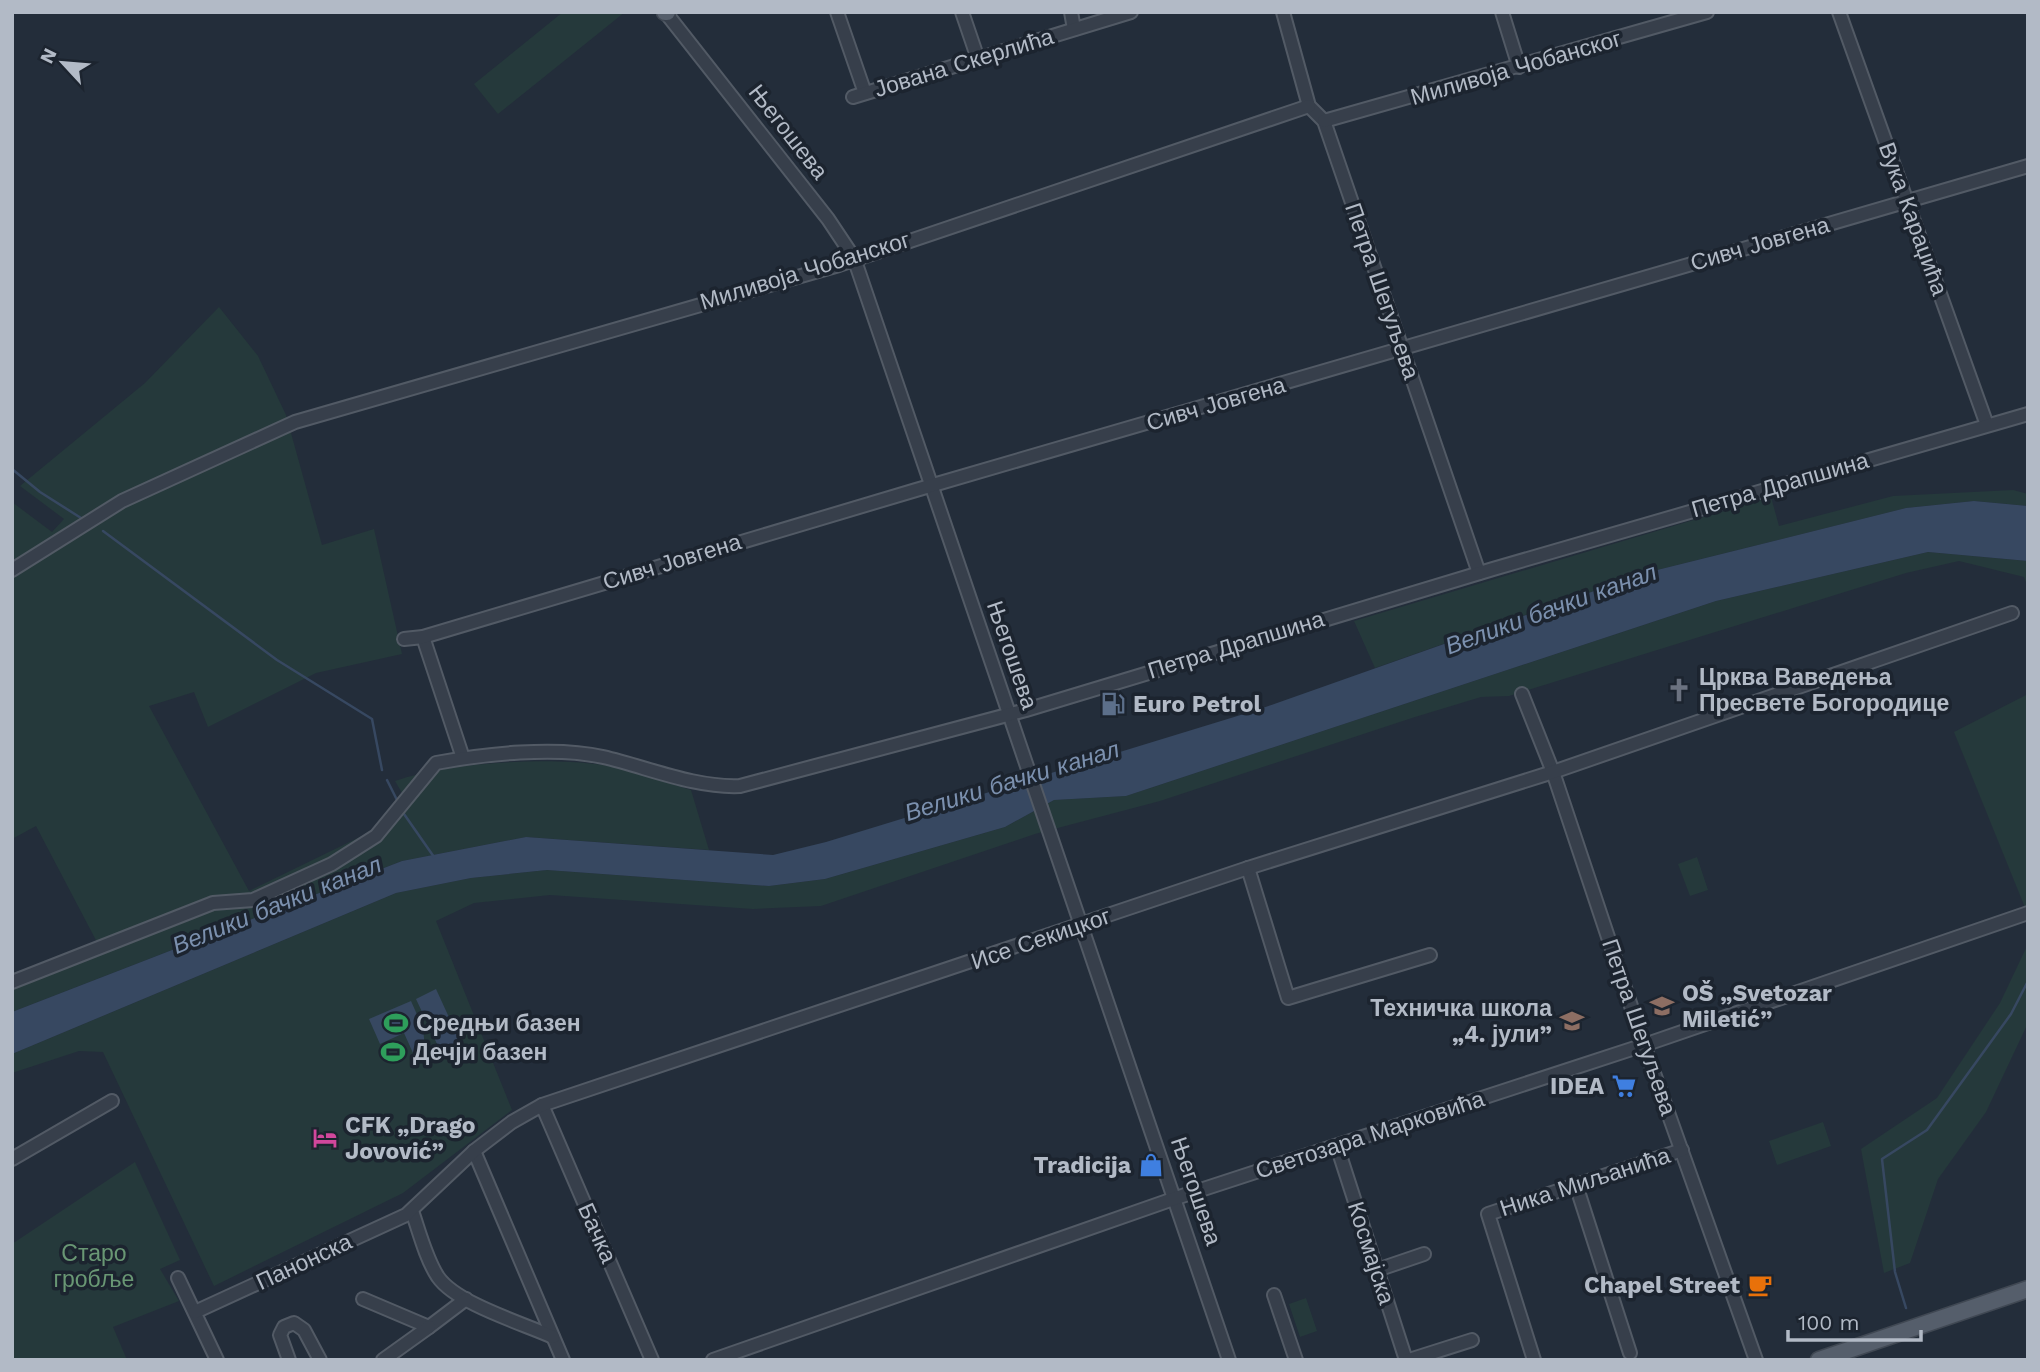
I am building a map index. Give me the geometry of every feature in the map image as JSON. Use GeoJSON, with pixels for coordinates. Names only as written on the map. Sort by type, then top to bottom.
{"type":"FeatureCollection","features":[{"type":"Feature","properties":{"kind":"main road"},"geometry":{"type":"LineString","coordinates":[[1819,1360],[2028,1289]]}},
{"type":"Feature","properties":{"kind":"street","name":"Јована Скерлића"},"geometry":{"type":"LineString","coordinates":[[837,12],[859,95],[1131,12]]}},
{"type":"Feature","properties":{"kind":"street"},"geometry":{"type":"LineString","coordinates":[[962,12],[978,59]]}},
{"type":"Feature","properties":{"kind":"street","name":"Јована Скерлића"},"geometry":{"type":"LineString","coordinates":[[1071,12],[1074,29]]}},
{"type":"Feature","properties":{"kind":"street","name":"Петра Шегуљева"},"geometry":{"type":"LineString","coordinates":[[1283,12],[1310,106],[1324,121],[1479,573]]}},
{"type":"Feature","properties":{"kind":"street"},"geometry":{"type":"LineString","coordinates":[[1502,12],[1519,67]]}},
{"type":"Feature","properties":{"kind":"street","name":"Миливоја Чобанског"},"geometry":{"type":"LineString","coordinates":[[1324,121],[1707,12]]}},
{"type":"Feature","properties":{"kind":"street","name":"Вука Караџића"},"geometry":{"type":"LineString","coordinates":[[1839,12],[1987,425]]}},
{"type":"Feature","properties":{"kind":"street","name":"Његошева"},"geometry":{"type":"LineString","coordinates":[[666,13],[828,219],[854,258],[1229,1360]]}},
{"type":"Feature","properties":{"kind":"street","name":"Миливоја Чобанског"},"geometry":{"type":"LineString","coordinates":[[12,570],[122,501],[295,422],[854,258],[1310,106]]}},
{"type":"Feature","properties":{"kind":"street","name":"Сивч Јовгена"},"geometry":{"type":"LineString","coordinates":[[404,639],[423,637],[2028,166]]}},
{"type":"Feature","properties":{"kind":"street","name":"Петра Драпшина"},"geometry":{"type":"LineString","coordinates":[[12,982],[214,903],[253,900],[332,864],[376,836],[436,763],[463,758],[555,753],[603,757],[713,785],[740,786],[1008,714],[1479,573],[2028,414]]}},
{"type":"Feature","properties":{"kind":"street","name":"Исе Секицког"},"geometry":{"type":"LineString","coordinates":[[537,1108],[1248,867],[1553,772],[2012,612]]}},
{"type":"Feature","properties":{"kind":"street"},"geometry":{"type":"LineString","coordinates":[[423,637],[463,758]]}},
{"type":"Feature","properties":{"kind":"street","name":"Петра Шегуљева"},"geometry":{"type":"LineString","coordinates":[[1522,694],[1553,772],[1644,1045],[1756,1360]]}},
{"type":"Feature","properties":{"kind":"street"},"geometry":{"type":"LineString","coordinates":[[1248,867],[1288,998],[1430,955]]}},
{"type":"Feature","properties":{"kind":"street","name":"Светозара Марковића"},"geometry":{"type":"LineString","coordinates":[[714,1360],[1176,1198],[1644,1045],[2028,913]]}},
{"type":"Feature","properties":{"kind":"street"},"geometry":{"type":"LineString","coordinates":[[12,1158],[112,1101]]}},
{"type":"Feature","properties":{"kind":"street","name":"Панонска"},"geometry":{"type":"LineString","coordinates":[[195,1312],[412,1210],[440,1180],[474,1151],[537,1108]]}},
{"type":"Feature","properties":{"kind":"street","name":"Бачка"},"geometry":{"type":"LineString","coordinates":[[537,1108],[652,1360]]}},
{"type":"Feature","properties":{"kind":"street","name":"Космајска"},"geometry":{"type":"LineString","coordinates":[[1337,1146],[1407,1360]]}},
{"type":"Feature","properties":{"kind":"street","name":"Ника Миљанића"},"geometry":{"type":"LineString","coordinates":[[1534,1360],[1488,1214],[1682,1150]]}},
{"type":"Feature","properties":{"kind":"street"},"geometry":{"type":"LineString","coordinates":[[474,1151],[563,1360]]}},
{"type":"Feature","properties":{"kind":"street"},"geometry":{"type":"LineString","coordinates":[[1576,1185],[1630,1353]]}},
{"type":"Feature","properties":{"kind":"street"},"geometry":{"type":"LineString","coordinates":[[412,1210],[434,1270],[444,1284],[466,1298],[553,1337]]}},
{"type":"Feature","properties":{"kind":"street"},"geometry":{"type":"LineString","coordinates":[[1377,1270],[1424,1254]]}},
{"type":"Feature","properties":{"kind":"street"},"geometry":{"type":"LineString","coordinates":[[178,1278],[217,1360]]}},
{"type":"Feature","properties":{"kind":"street"},"geometry":{"type":"LineString","coordinates":[[1274,1295],[1296,1360]]}},
{"type":"Feature","properties":{"kind":"street"},"geometry":{"type":"LineString","coordinates":[[383,1360],[466,1298]]}},
{"type":"Feature","properties":{"kind":"street"},"geometry":{"type":"LineString","coordinates":[[363,1299],[429,1327]]}},
{"type":"Feature","properties":{"kind":"street"},"geometry":{"type":"LineString","coordinates":[[289,1360],[280,1335],[284,1327],[294,1323],[304,1330],[320,1360]]}},
{"type":"Feature","properties":{"kind":"street"},"geometry":{"type":"LineString","coordinates":[[1407,1360],[1472,1340]]}},
{"type":"Feature","properties":{"kind":"green space"},"geometry":{"type":"Polygon","coordinates":[[[563,12],[625,12],[498,114],[474,84],[563,12]]]}},
{"type":"Feature","properties":{"kind":"green space"},"geometry":{"type":"Polygon","coordinates":[[[219,307],[258,356],[286,415],[322,545],[374,529],[402,654],[316,673],[208,727],[194,692],[149,706],[249,891],[370,832],[402,793],[395,781],[469,765],[554,761],[603,765],[691,790],[709,850],[526,837],[402,861],[12,1012],[12,973],[99,946],[36,826],[12,839],[12,502],[52,532],[64,519],[20,486],[145,383],[219,307]]]}},
{"type":"Feature","properties":{"kind":"green space"},"geometry":{"type":"Polygon","coordinates":[[[2013,490],[2028,494],[2028,506],[1974,501],[1906,508],[1645,573],[1375,668],[1354,621],[1771,497],[1779,526],[1893,496],[2013,490]]]}},
{"type":"Feature","properties":{"kind":"green space"},"geometry":{"type":"Polygon","coordinates":[[[1928,552],[2028,561],[2028,588],[2024,577],[1959,561],[1906,573],[1509,696],[1481,697],[1415,717],[1160,801],[1035,834],[821,906],[753,909],[550,895],[474,903],[436,921],[512,1110],[403,1193],[214,1286],[103,1052],[79,1051],[12,1073],[12,1054],[396,893],[471,878],[547,870],[769,886],[825,879],[1005,827],[1054,800],[1126,796],[1716,601],[1928,552]]]}},
{"type":"Feature","properties":{"kind":"green space"},"geometry":{"type":"Polygon","coordinates":[[[2028,694],[2028,915],[1954,732],[2028,694]]]}},
{"type":"Feature","properties":{"kind":"green space"},"geometry":{"type":"Polygon","coordinates":[[[1697,857],[1708,890],[1690,896],[1678,864],[1697,857]]]}},
{"type":"Feature","properties":{"kind":"green space"},"geometry":{"type":"Polygon","coordinates":[[[2028,944],[2028,1023],[1986,1112],[1938,1179],[1910,1263],[1884,1273],[1861,1149],[1937,1098],[2000,1003],[2028,944]]]}},
{"type":"Feature","properties":{"kind":"green space"},"geometry":{"type":"Polygon","coordinates":[[[1823,1122],[1831,1146],[1777,1165],[1769,1141],[1823,1122]]]}},
{"type":"Feature","properties":{"kind":"green space","name":"Старо гробље"},"geometry":{"type":"Polygon","coordinates":[[[135,1162],[180,1260],[160,1269],[179,1301],[113,1327],[127,1360],[12,1360],[12,1244],[135,1162]]]}},
{"type":"Feature","properties":{"kind":"green space"},"geometry":{"type":"Polygon","coordinates":[[[1306,1298],[1317,1331],[1300,1337],[1289,1304],[1306,1298]]]}},
{"type":"Feature","properties":{"kind":"water","name":"Велики бачки канал"},"geometry":{"type":"Polygon","coordinates":[[[1974,501],[2028,506],[2028,561],[1928,552],[1716,601],[1126,796],[1054,800],[1005,827],[825,879],[769,886],[547,870],[471,878],[396,893],[12,1054],[12,1012],[402,861],[526,837],[773,855],[826,842],[1257,710],[1645,573],[1906,508],[1974,501]]]}},
{"type":"Feature","properties":{"kind":"water"},"geometry":{"type":"Polygon","coordinates":[[[436,989],[464,1050],[444,1059],[416,999],[436,989]]]}},
{"type":"Feature","properties":{"kind":"water","name":"Средњи базен"},"geometry":{"type":"Polygon","coordinates":[[[411,1001],[423,1028],[425,1048],[413,1053],[404,1033],[380,1044],[369,1019],[411,1001]]]}},
{"type":"Feature","properties":{"kind":"waterway"},"geometry":{"type":"LineString","coordinates":[[12,469],[40,492],[81,518]]}},
{"type":"Feature","properties":{"kind":"waterway"},"geometry":{"type":"LineString","coordinates":[[103,531],[277,660],[372,719],[382,770]]}},
{"type":"Feature","properties":{"kind":"waterway"},"geometry":{"type":"LineString","coordinates":[[387,780],[398,802]]}},
{"type":"Feature","properties":{"kind":"waterway"},"geometry":{"type":"LineString","coordinates":[[404,814],[434,857]]}},
{"type":"Feature","properties":{"kind":"waterway"},"geometry":{"type":"LineString","coordinates":[[1906,1308],[1895,1272],[1882,1159],[1927,1130],[2011,1014],[2028,981]]}},
{"type":"Feature","properties":{"kind":"place","name":"Црква Ваведења Пресвете Богородице"},"geometry":{"type":"Point","coordinates":[1679,690]}},
{"type":"Feature","properties":{"kind":"place","name":"Euro Petrol"},"geometry":{"type":"Point","coordinates":[1113,704]}},
{"type":"Feature","properties":{"kind":"place","name":"OŠ „Svetozar Miletić”"},"geometry":{"type":"Point","coordinates":[1662,1006]}},
{"type":"Feature","properties":{"kind":"place","name":"Техничка школа „4. јули”"},"geometry":{"type":"Point","coordinates":[1572,1021]}},
{"type":"Feature","properties":{"kind":"place","name":"Средњи базен"},"geometry":{"type":"Point","coordinates":[396,1023]}},
{"type":"Feature","properties":{"kind":"place","name":"Дечји базен"},"geometry":{"type":"Point","coordinates":[393,1052]}},
{"type":"Feature","properties":{"kind":"place","name":"IDEA"},"geometry":{"type":"Point","coordinates":[1624,1086]}},
{"type":"Feature","properties":{"kind":"place","name":"CFK „Drago Jovović”"},"geometry":{"type":"Point","coordinates":[325,1138]}},
{"type":"Feature","properties":{"kind":"place","name":"Tradicija"},"geometry":{"type":"Point","coordinates":[1151,1165]}},
{"type":"Feature","properties":{"kind":"place","name":"Chapel Street"},"geometry":{"type":"Point","coordinates":[1760,1285]}}]}
